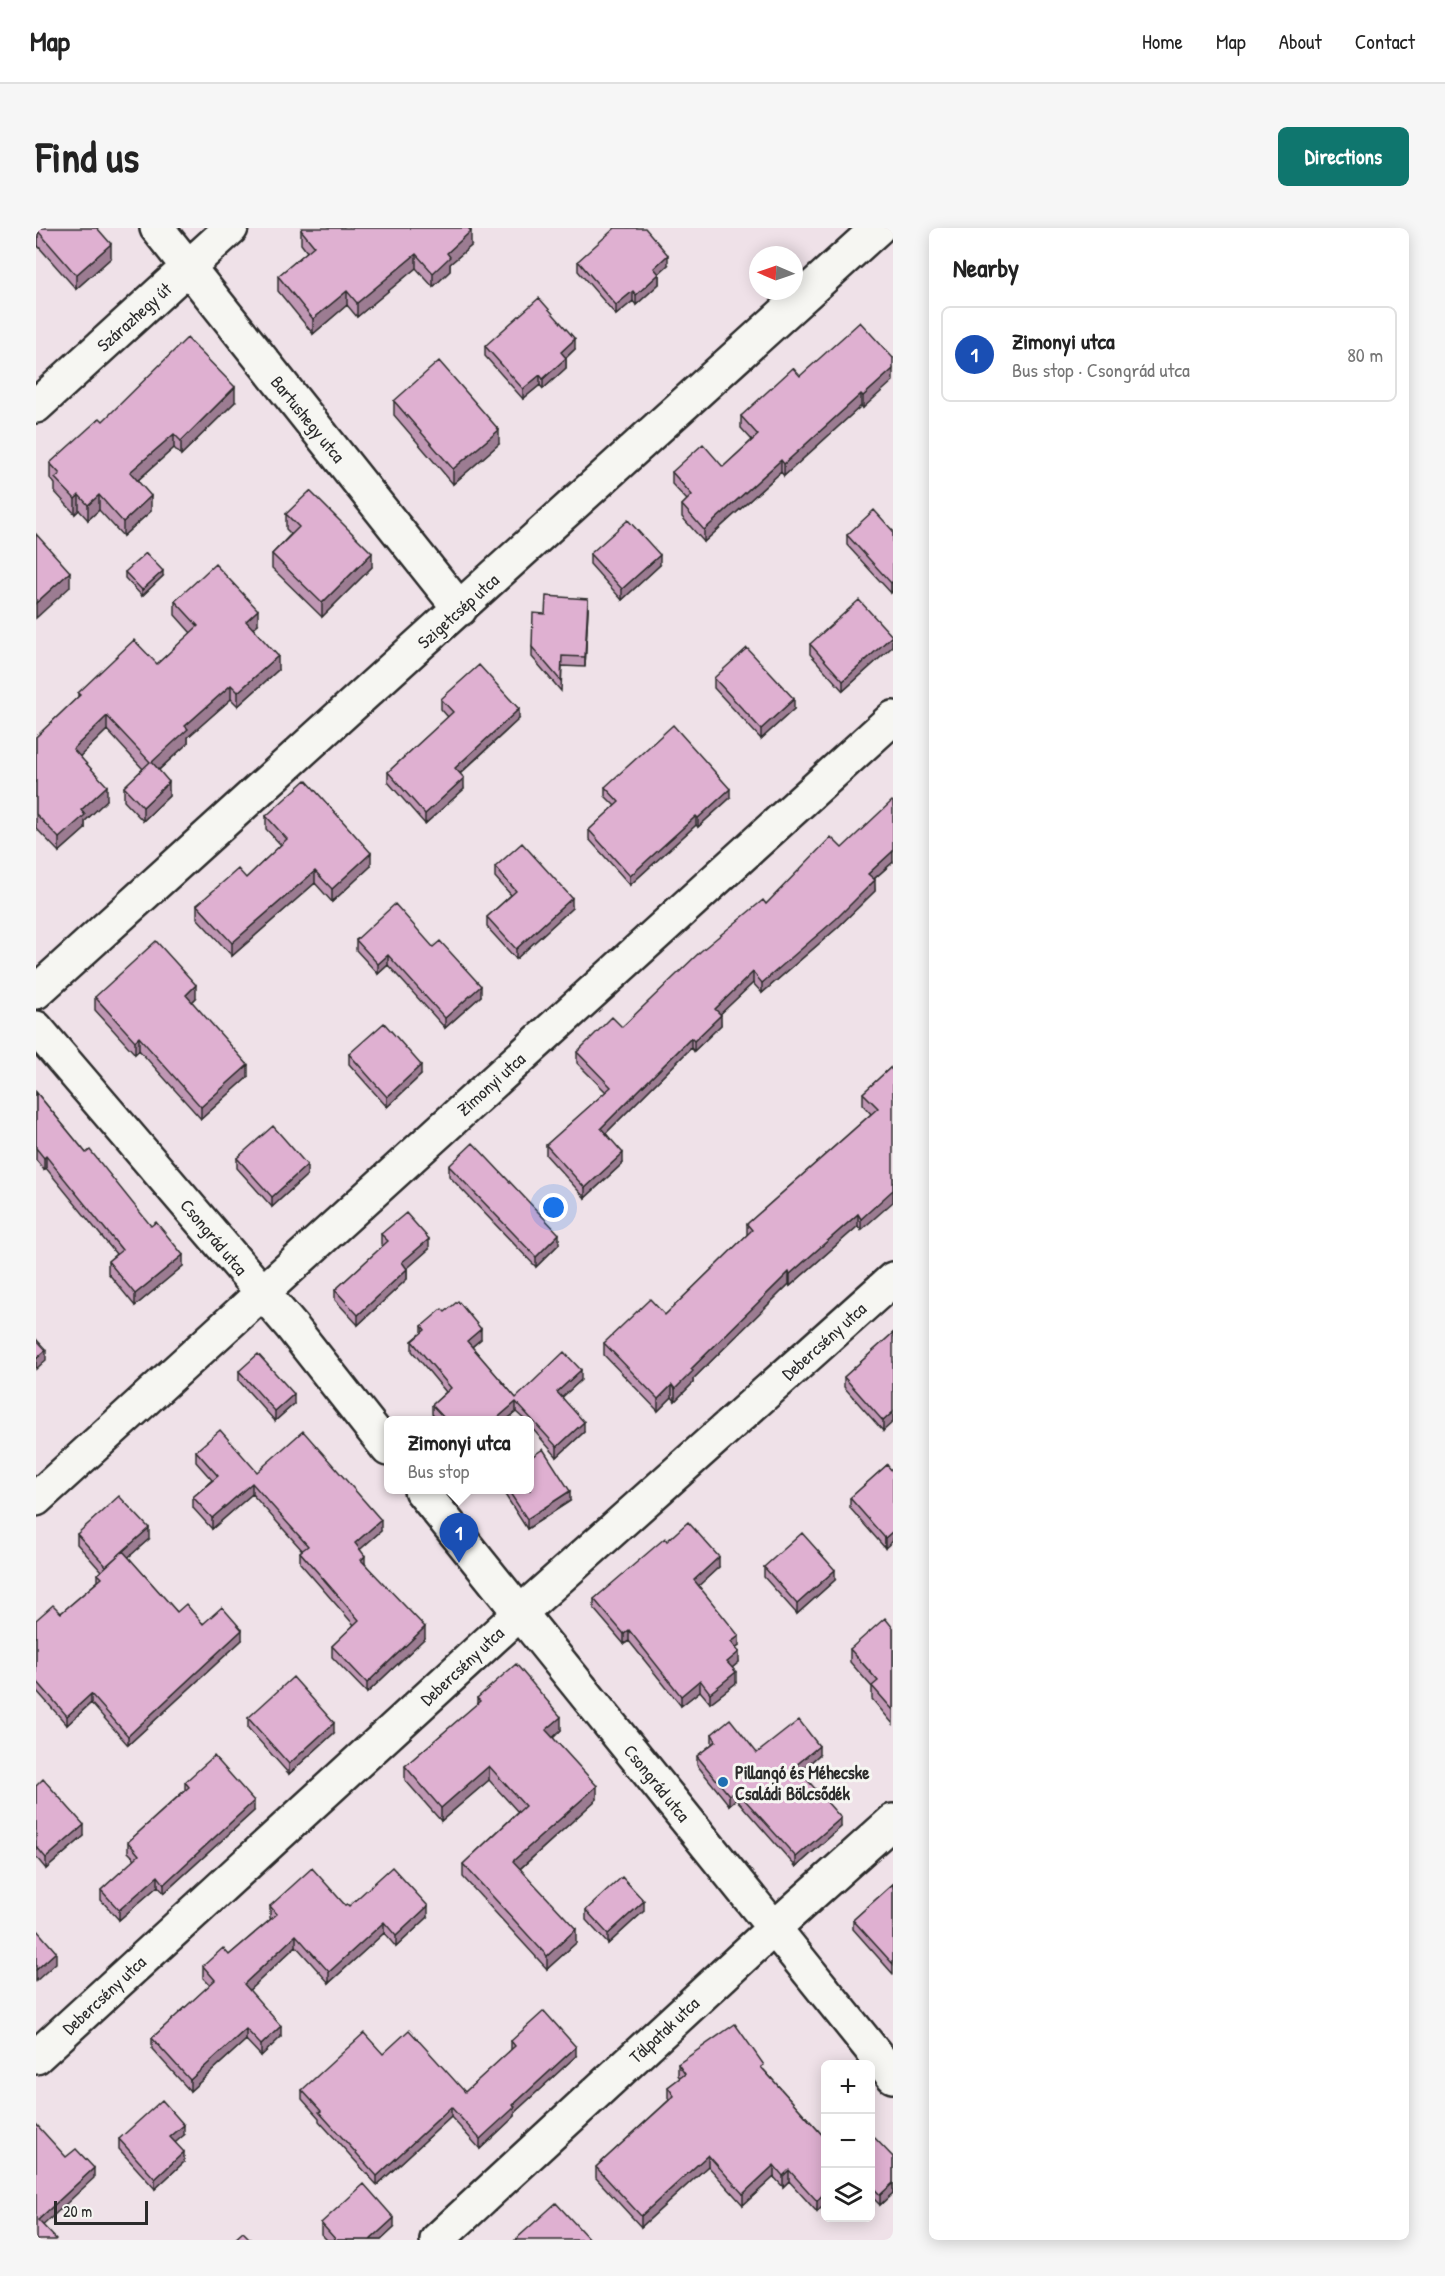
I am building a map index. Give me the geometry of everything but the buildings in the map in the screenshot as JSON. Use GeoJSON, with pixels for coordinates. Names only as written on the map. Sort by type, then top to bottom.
{"type":"FeatureCollection","features":[{"type":"Feature","properties":{"kind":"street","name":"Bartushegy utca"},"geometry":{"type":"LineString","coordinates":[[157,228],[460,609]]}},
{"type":"Feature","properties":{"kind":"street","name":"Szárazhegy út"},"geometry":{"type":"LineString","coordinates":[[36,406],[231,228]]}},
{"type":"Feature","properties":{"kind":"street","name":"Szigetcsép utca"},"geometry":{"type":"LineString","coordinates":[[36,992],[879,228]]}},
{"type":"Feature","properties":{"kind":"street","name":"Zimonyi utca"},"geometry":{"type":"LineString","coordinates":[[36,1499],[893,718]]}},
{"type":"Feature","properties":{"kind":"street","name":"Csongrád utca"},"geometry":{"type":"LineString","coordinates":[[36,1028],[292,1327],[384,1444]]}},
{"type":"Feature","properties":{"kind":"street","name":"Debercsény utca"},"geometry":{"type":"LineString","coordinates":[[36,2057],[521,1612],[893,1279]]}},
{"type":"Feature","properties":{"kind":"street","name":"Csongrád utca"},"geometry":{"type":"LineString","coordinates":[[425,1494],[893,2076]]}},
{"type":"Feature","properties":{"kind":"street","name":"Tálpatak utca"},"geometry":{"type":"LineString","coordinates":[[437,2240],[893,1821]]}},
{"type":"Feature","properties":{"kind":"place","name":"Zimonyi utca"},"geometry":{"type":"Point","coordinates":[459,1563]}},
{"type":"Feature","properties":{"kind":"place","name":"Pillangó és Méhecske Családi Bölcsődék"},"geometry":{"type":"Point","coordinates":[723,1782]}}]}
